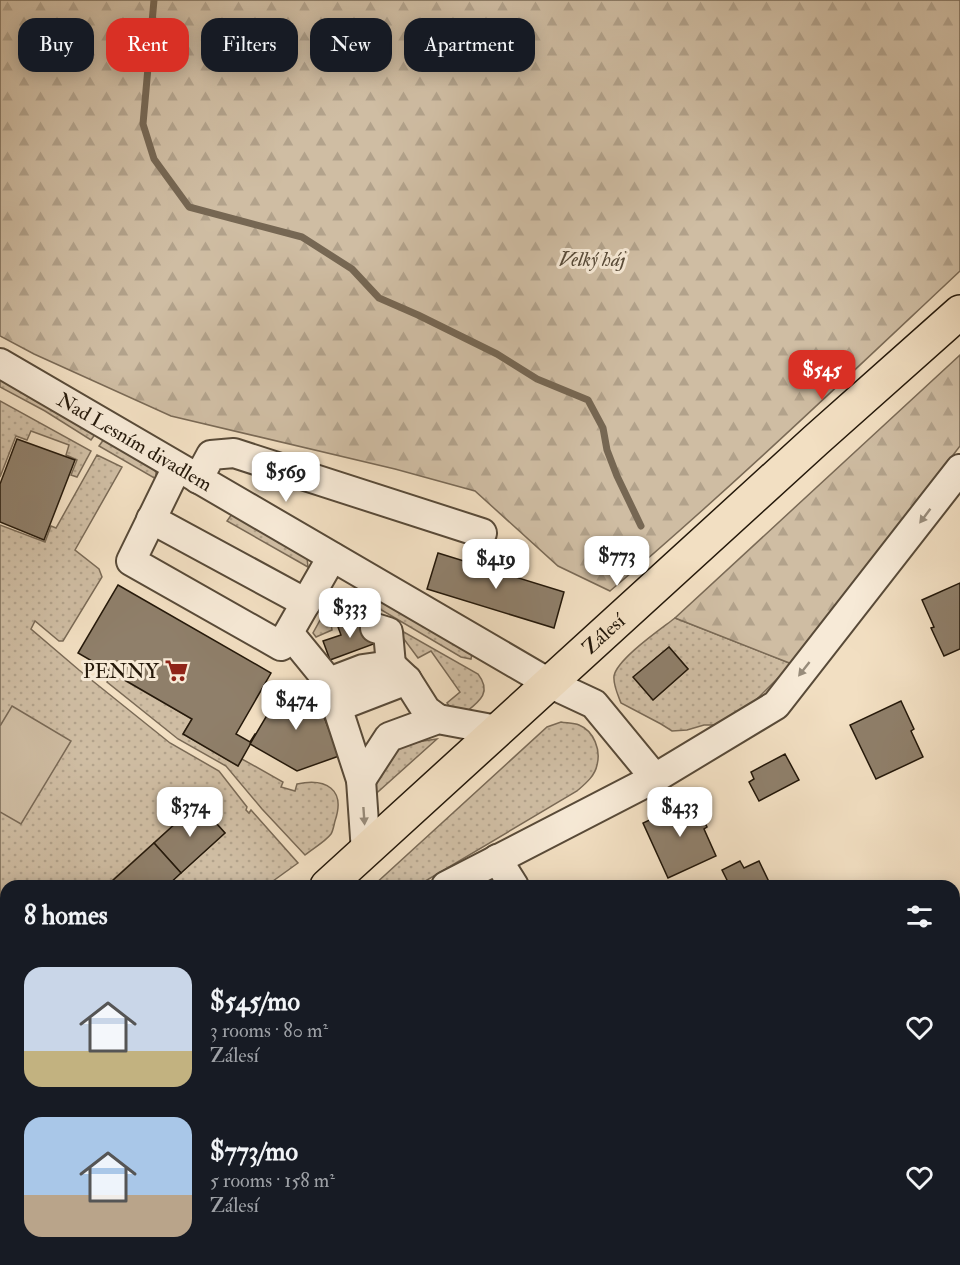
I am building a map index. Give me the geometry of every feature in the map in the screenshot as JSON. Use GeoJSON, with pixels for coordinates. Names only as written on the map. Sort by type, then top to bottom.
{"type":"FeatureCollection","features":[{"type":"Feature","properties":{"kind":"main road","name":"Zálesí"},"geometry":{"type":"LineString","coordinates":[[334,880],[960,312]]}},
{"type":"Feature","properties":{"kind":"street","name":"Nad Lesním divadlem"},"geometry":{"type":"LineString","coordinates":[[0,363],[549,683],[594,704],[655,777]]}},
{"type":"Feature","properties":{"kind":"street"},"geometry":{"type":"LineString","coordinates":[[332,557],[281,646],[131,561],[151,519],[188,473],[211,455],[234,453],[482,534]]}},
{"type":"Feature","properties":{"kind":"street"},"geometry":{"type":"LineString","coordinates":[[457,880],[655,777],[776,705],[960,469]]}},
{"type":"Feature","properties":{"kind":"street"},"geometry":{"type":"LineString","coordinates":[[151,519],[306,603]]}},
{"type":"Feature","properties":{"kind":"street"},"geometry":{"type":"LineString","coordinates":[[375,628],[388,633],[399,672],[432,714]]}},
{"type":"Feature","properties":{"kind":"street"},"geometry":{"type":"LineString","coordinates":[[289,633],[327,676],[361,780],[366,852]]}},
{"type":"Feature","properties":{"kind":"street"},"geometry":{"type":"LineString","coordinates":[[327,676],[399,672]]}},
{"type":"Feature","properties":{"kind":"street"},"geometry":{"type":"LineString","coordinates":[[361,780],[389,737],[432,714]]}},
{"type":"Feature","properties":{"kind":"street"},"geometry":{"type":"LineString","coordinates":[[348,739],[432,714],[497,730]]}},
{"type":"Feature","properties":{"kind":"street"},"geometry":{"type":"LineString","coordinates":[[497,859],[510,880]]}},
{"type":"Feature","properties":{"kind":"green space","name":"Velký háj"},"geometry":{"type":"Polygon","coordinates":[[[0,0],[960,0],[960,271],[743,473],[610,591],[558,566],[475,491],[395,469],[171,416],[34,354],[0,336],[0,0]]]}},
{"type":"Feature","properties":{"kind":"green space"},"geometry":{"type":"Polygon","coordinates":[[[960,355],[960,446],[792,664],[675,618],[960,355]]]}},
{"type":"Feature","properties":{"kind":"green space"},"geometry":{"type":"Polygon","coordinates":[[[0,378],[96,433],[91,440],[45,411],[0,387],[0,378]]]}},
{"type":"Feature","properties":{"kind":"green space"},"geometry":{"type":"Polygon","coordinates":[[[0,401],[91,451],[77,477],[71,475],[77,460],[66,455],[69,445],[31,431],[27,440],[16,436],[0,477],[0,401]]]}},
{"type":"Feature","properties":{"kind":"green space"},"geometry":{"type":"Polygon","coordinates":[[[104,439],[152,466],[156,472],[156,479],[99,446],[104,439]]]}},
{"type":"Feature","properties":{"kind":"green space"},"geometry":{"type":"Polygon","coordinates":[[[97,455],[122,467],[75,550],[99,569],[102,577],[63,641],[59,641],[35,621],[31,629],[170,743],[219,771],[247,807],[246,810],[249,813],[251,810],[298,863],[274,880],[173,880],[225,833],[198,803],[113,880],[0,880],[0,525],[45,542],[51,526],[56,528],[97,455]]]}},
{"type":"Feature","properties":{"kind":"green space"},"geometry":{"type":"Polygon","coordinates":[[[232,514],[307,558],[308,567],[227,521],[232,514]]]}},
{"type":"Feature","properties":{"kind":"green space"},"geometry":{"type":"Polygon","coordinates":[[[359,588],[472,654],[471,659],[461,657],[346,589],[359,588]]]}},
{"type":"Feature","properties":{"kind":"green space"},"geometry":{"type":"Polygon","coordinates":[[[335,593],[478,674],[484,686],[480,700],[466,712],[452,710],[447,703],[460,692],[431,651],[418,658],[398,631],[363,611],[331,623],[332,630],[316,637],[313,633],[335,593]]]}},
{"type":"Feature","properties":{"kind":"green space"},"geometry":{"type":"Polygon","coordinates":[[[675,618],[792,664],[753,703],[721,725],[704,725],[672,731],[621,703],[614,676],[623,661],[675,618]],[[669,647],[634,677],[653,700],[688,669],[669,647]]]}},
{"type":"Feature","properties":{"kind":"green space"},"geometry":{"type":"Polygon","coordinates":[[[112,673],[192,719],[183,734],[238,766],[242,759],[283,782],[281,787],[295,791],[297,784],[307,783],[317,783],[331,788],[338,801],[338,810],[331,834],[305,855],[226,766],[178,739],[107,682],[112,673]]]}},
{"type":"Feature","properties":{"kind":"green space"},"geometry":{"type":"Polygon","coordinates":[[[12,706],[71,741],[21,824],[0,812],[0,726],[12,706]]]}},
{"type":"Feature","properties":{"kind":"green space"},"geometry":{"type":"Polygon","coordinates":[[[561,722],[577,724],[589,732],[595,742],[598,753],[596,769],[589,780],[577,791],[427,880],[380,880],[547,727],[561,722]]]}},
{"type":"Feature","properties":{"kind":"green space"},"geometry":{"type":"Polygon","coordinates":[[[437,739],[370,799],[380,772],[391,755],[408,745],[437,739]]]}},
{"type":"Feature","properties":{"kind":"building"},"geometry":{"type":"Polygon","coordinates":[[[17,439],[75,460],[44,540],[0,522],[0,484],[17,439]]]}},
{"type":"Feature","properties":{"kind":"building"},"geometry":{"type":"Polygon","coordinates":[[[438,553],[564,592],[554,628],[427,589],[438,553]]]}},
{"type":"Feature","properties":{"kind":"building"},"geometry":{"type":"Polygon","coordinates":[[[960,583],[960,649],[944,656],[931,628],[934,627],[922,600],[960,583]]]}},
{"type":"Feature","properties":{"kind":"building"},"geometry":{"type":"Polygon","coordinates":[[[118,585],[271,673],[236,734],[250,742],[256,734],[238,766],[183,734],[192,719],[78,653],[118,585]]]}},
{"type":"Feature","properties":{"kind":"building"},"geometry":{"type":"Polygon","coordinates":[[[363,618],[366,626],[379,642],[330,660],[323,641],[341,635],[338,627],[363,618]]]}},
{"type":"Feature","properties":{"kind":"building"},"geometry":{"type":"Polygon","coordinates":[[[669,647],[688,669],[653,700],[633,677],[669,647]]]}},
{"type":"Feature","properties":{"kind":"building"},"geometry":{"type":"Polygon","coordinates":[[[286,683],[318,701],[339,756],[297,771],[250,744],[286,683]]]}},
{"type":"Feature","properties":{"kind":"building"},"geometry":{"type":"Polygon","coordinates":[[[901,701],[914,729],[911,731],[923,757],[876,779],[850,725],[901,701]]]}},
{"type":"Feature","properties":{"kind":"building"},"geometry":{"type":"Polygon","coordinates":[[[785,754],[799,780],[759,801],[749,782],[754,779],[751,772],[785,754]]]}},
{"type":"Feature","properties":{"kind":"building"},"geometry":{"type":"Polygon","coordinates":[[[694,799],[707,827],[704,829],[716,856],[668,878],[643,823],[694,799]]]}},
{"type":"Feature","properties":{"kind":"building"},"geometry":{"type":"Polygon","coordinates":[[[198,803],[225,833],[181,873],[154,843],[198,803]]]}},
{"type":"Feature","properties":{"kind":"building"},"geometry":{"type":"Polygon","coordinates":[[[154,843],[181,873],[173,880],[113,880],[154,843]]]}},
{"type":"Feature","properties":{"kind":"building"},"geometry":{"type":"Polygon","coordinates":[[[740,861],[744,868],[759,861],[768,880],[727,880],[722,870],[740,861]]]}},
{"type":"Feature","properties":{"kind":"waterway"},"geometry":{"type":"LineString","coordinates":[[154,0],[143,124],[154,159],[189,207],[302,237],[352,269],[379,298],[497,354],[537,379],[588,400],[603,428],[607,450],[617,476],[641,526]]}},
{"type":"Feature","properties":{"kind":"place","name":"PENNY"},"geometry":{"type":"Point","coordinates":[177,671]}}]}
